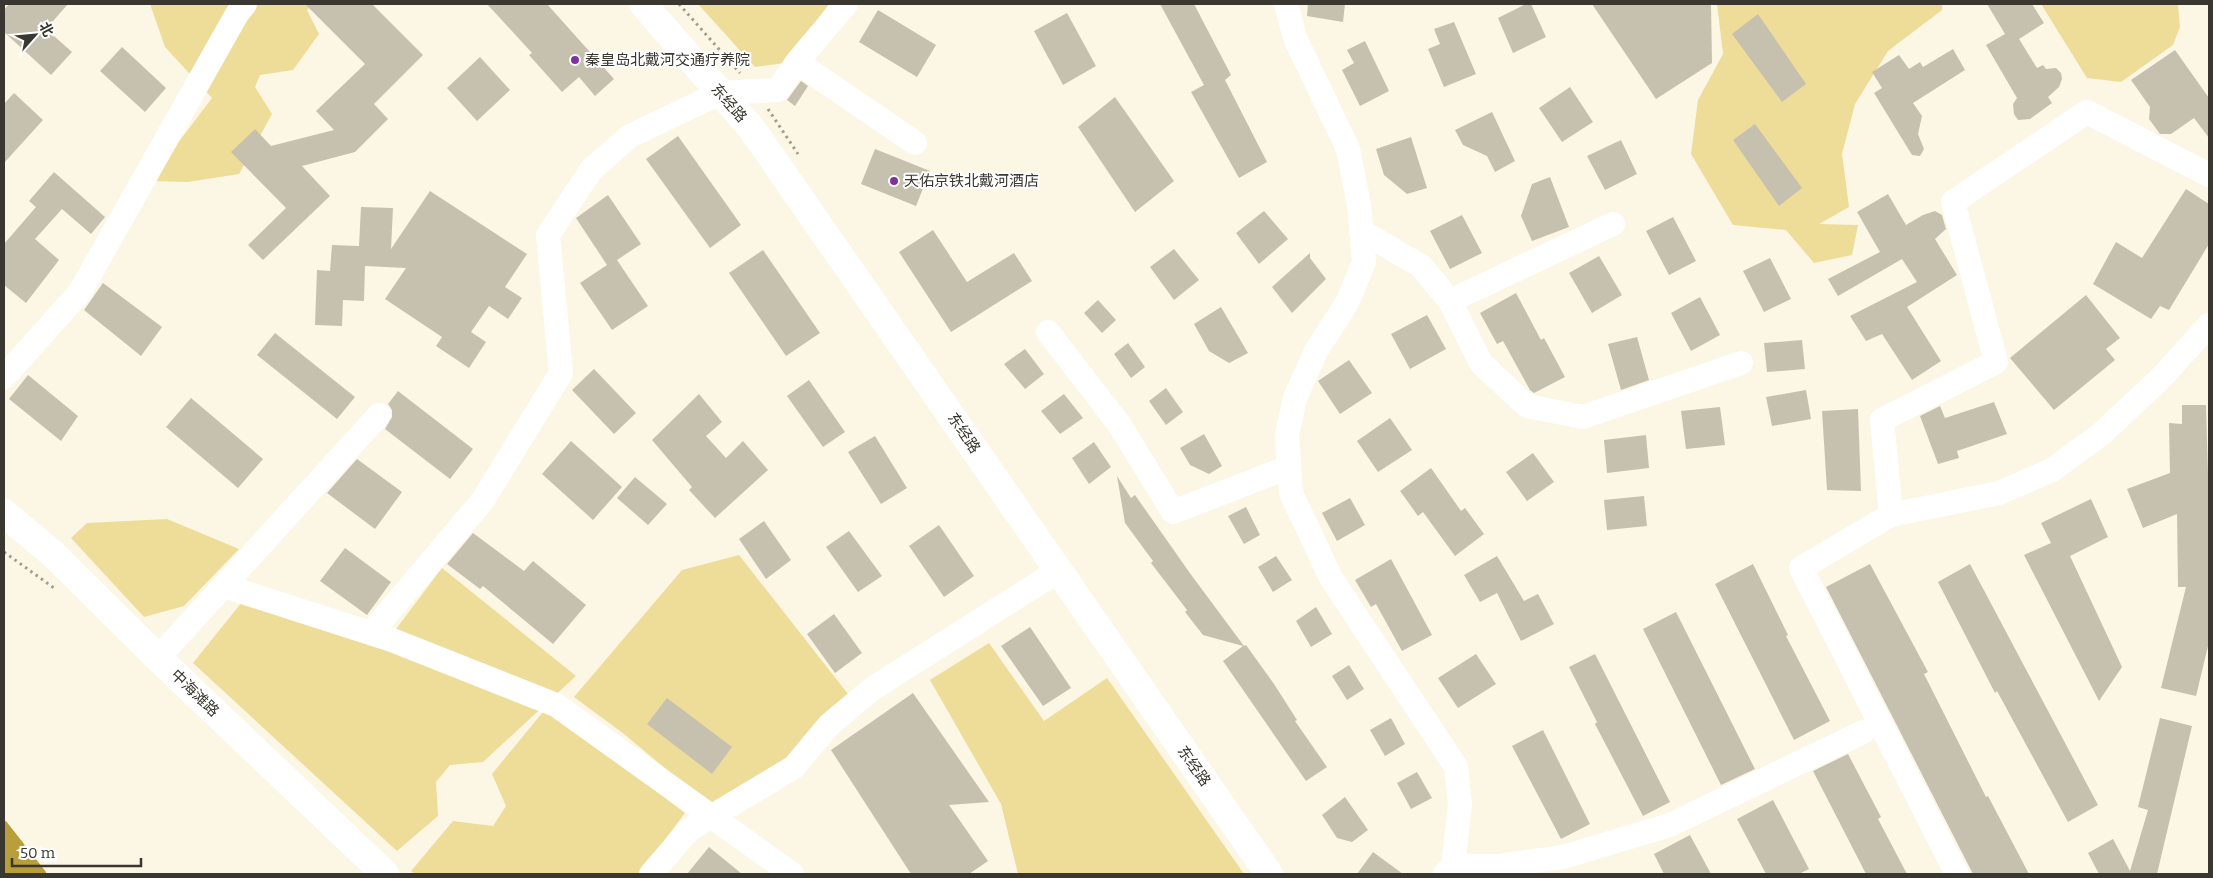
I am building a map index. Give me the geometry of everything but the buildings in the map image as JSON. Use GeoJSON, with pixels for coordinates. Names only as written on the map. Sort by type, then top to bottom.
{"type":"FeatureCollection","features":[{"type":"Feature","properties":{"kind":"main road","name":"东经路"},"geometry":{"type":"LineString","coordinates":[[643,4],[752,129],[1269,874]]}},
{"type":"Feature","properties":{"kind":"main road","name":"中海滩路"},"geometry":{"type":"LineString","coordinates":[[4,513],[53,554],[158,658],[385,874]]}},
{"type":"Feature","properties":{"kind":"street"},"geometry":{"type":"LineString","coordinates":[[4,377],[80,292],[232,22],[244,4]]}},
{"type":"Feature","properties":{"kind":"street"},"geometry":{"type":"LineString","coordinates":[[371,632],[483,500],[561,373],[548,235],[591,170],[630,136],[720,93],[778,90],[797,62],[846,4]]}},
{"type":"Feature","properties":{"kind":"street"},"geometry":{"type":"LineString","coordinates":[[1286,4],[1295,38],[1348,149],[1359,205],[1364,262],[1347,303],[1316,351],[1295,398],[1287,435],[1290,493],[1331,578],[1456,767],[1460,805],[1449,870],[1499,866],[1563,857],[1670,825],[1863,732]]}},
{"type":"Feature","properties":{"kind":"street"},"geometry":{"type":"LineString","coordinates":[[797,62],[915,143]]}},
{"type":"Feature","properties":{"kind":"street"},"geometry":{"type":"LineString","coordinates":[[1891,515],[1882,420],[1996,362],[1953,202],[2087,112],[2209,175]]}},
{"type":"Feature","properties":{"kind":"street"},"geometry":{"type":"LineString","coordinates":[[1450,301],[1614,224]]}},
{"type":"Feature","properties":{"kind":"street"},"geometry":{"type":"LineString","coordinates":[[1361,231],[1421,266],[1450,301],[1481,363],[1527,406],[1583,418],[1742,364]]}},
{"type":"Feature","properties":{"kind":"street"},"geometry":{"type":"LineString","coordinates":[[1957,874],[1801,568],[1891,515],[1999,493],[2052,470],[2100,435],[2161,378],[2209,325]]}},
{"type":"Feature","properties":{"kind":"street"},"geometry":{"type":"LineString","coordinates":[[1048,332],[1119,424],[1173,512],[1289,467]]}},
{"type":"Feature","properties":{"kind":"street"},"geometry":{"type":"LineString","coordinates":[[158,658],[379,415]]}},
{"type":"Feature","properties":{"kind":"street"},"geometry":{"type":"LineString","coordinates":[[651,874],[689,830],[794,767],[829,725],[872,688],[1058,571]]}},
{"type":"Feature","properties":{"kind":"street"},"geometry":{"type":"LineString","coordinates":[[224,586],[371,632],[556,704],[792,874]]}},
{"type":"Feature","properties":{"kind":"shaded area"},"geometry":{"type":"Polygon","coordinates":[[[150,4],[313,4],[307,10],[319,34],[293,70],[260,75],[255,87],[272,114],[239,174],[188,182],[149,181],[212,98],[165,47],[150,4]]]}},
{"type":"Feature","properties":{"kind":"shaded area"},"geometry":{"type":"Polygon","coordinates":[[[698,4],[829,4],[785,63],[755,67],[698,4]]]}},
{"type":"Feature","properties":{"kind":"shaded area"},"geometry":{"type":"Polygon","coordinates":[[[1717,4],[1942,4],[1942,10],[1888,51],[1855,104],[1842,154],[1849,207],[1819,224],[1858,225],[1852,255],[1814,263],[1786,230],[1733,225],[1691,154],[1698,100],[1723,54],[1717,4]]]}},
{"type":"Feature","properties":{"kind":"shaded area"},"geometry":{"type":"Polygon","coordinates":[[[2041,4],[2178,4],[2180,27],[2173,45],[2121,82],[2087,78],[2041,4]]]}},
{"type":"Feature","properties":{"kind":"shaded area"},"geometry":{"type":"Polygon","coordinates":[[[167,519],[239,549],[184,606],[144,617],[71,538],[87,523],[167,519]]]}},
{"type":"Feature","properties":{"kind":"shaded area"},"geometry":{"type":"Polygon","coordinates":[[[739,555],[848,694],[791,755],[714,809],[624,734],[574,697],[682,570],[739,555]]]}},
{"type":"Feature","properties":{"kind":"shaded area"},"geometry":{"type":"Polygon","coordinates":[[[442,568],[576,676],[483,762],[450,765],[436,782],[438,816],[397,851],[193,663],[242,602],[384,645],[442,568]]]}},
{"type":"Feature","properties":{"kind":"shaded area"},"geometry":{"type":"Polygon","coordinates":[[[989,643],[1044,721],[1107,678],[1244,874],[1018,874],[1001,804],[930,680],[989,643]]]}},
{"type":"Feature","properties":{"kind":"shaded area"},"geometry":{"type":"Polygon","coordinates":[[[547,707],[685,813],[639,874],[415,874],[411,871],[453,821],[493,826],[506,806],[492,774],[547,707]]]}},
{"type":"Feature","properties":{"kind":"shaded area"},"geometry":{"type":"Polygon","coordinates":[[[6,821],[46,874],[4,874],[4,822],[6,821]]]}},
{"type":"Feature","properties":{"kind":"place","name":"秦皇岛北戴河交通疗养院"},"geometry":{"type":"Point","coordinates":[575,60]}},
{"type":"Feature","properties":{"kind":"place","name":"天佑京铁北戴河酒店"},"geometry":{"type":"Point","coordinates":[894,181]}}]}
